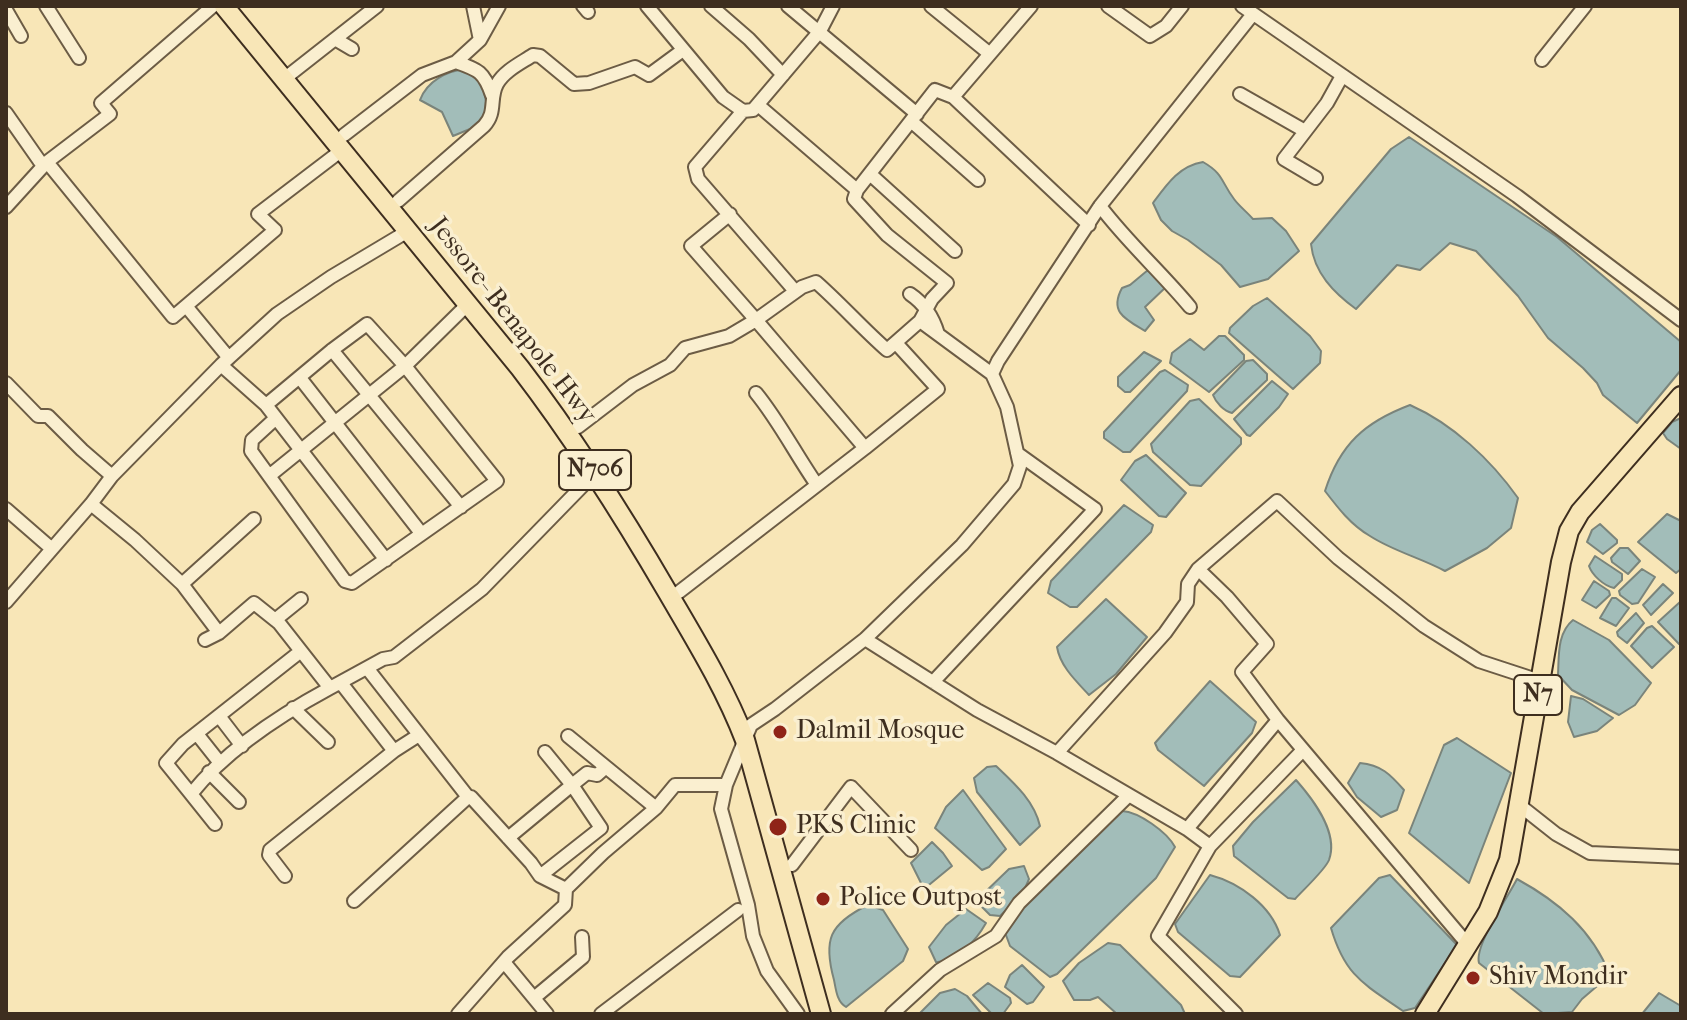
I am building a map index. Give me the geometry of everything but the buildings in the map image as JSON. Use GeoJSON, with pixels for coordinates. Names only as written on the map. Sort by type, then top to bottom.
{"type":"FeatureCollection","features":[{"type":"Feature","properties":{"kind":"highway","name":"Jessore- Benapole Hwy"},"geometry":{"type":"LineString","coordinates":[[224,6],[288,75]]}},
{"type":"Feature","properties":{"kind":"highway","name":"Jessore- Benapole Hwy"},"geometry":{"type":"LineString","coordinates":[[237,6],[408,231],[557,417],[596,472],[719,679],[748,732],[821,1014]]}},
{"type":"Feature","properties":{"kind":"highway","name":"Jessore- Benapole Hwy"},"geometry":{"type":"LineString","coordinates":[[343,143],[398,201],[578,427],[722,665],[748,732],[792,865],[832,1014]]}},
{"type":"Feature","properties":{"kind":"highway","name":"N7"},"geometry":{"type":"LineString","coordinates":[[1425,1014],[1469,946],[1504,877],[1512,848],[1569,531],[1596,492],[1681,396]]}},
{"type":"Feature","properties":{"kind":"street"},"geometry":{"type":"LineString","coordinates":[[46,6],[79,58]]}},
{"type":"Feature","properties":{"kind":"street"},"geometry":{"type":"LineString","coordinates":[[9,199],[45,164],[110,114],[101,103],[213,6]]}},
{"type":"Feature","properties":{"kind":"street"},"geometry":{"type":"LineString","coordinates":[[288,75],[335,39],[360,11],[377,6]]}},
{"type":"Feature","properties":{"kind":"street"},"geometry":{"type":"LineString","coordinates":[[473,6],[480,40]]}},
{"type":"Feature","properties":{"kind":"street"},"geometry":{"type":"LineString","coordinates":[[6,113],[173,317],[275,230],[258,214],[422,75],[456,62],[480,40],[499,6]]}},
{"type":"Feature","properties":{"kind":"street"},"geometry":{"type":"LineString","coordinates":[[647,6],[723,97],[743,111],[753,110],[758,105],[820,31],[833,6]]}},
{"type":"Feature","properties":{"kind":"street"},"geometry":{"type":"LineString","coordinates":[[711,6],[749,39],[783,75]]}},
{"type":"Feature","properties":{"kind":"street"},"geometry":{"type":"LineString","coordinates":[[788,6],[914,117],[978,180]]}},
{"type":"Feature","properties":{"kind":"street"},"geometry":{"type":"LineString","coordinates":[[931,6],[990,54]]}},
{"type":"Feature","properties":{"kind":"street"},"geometry":{"type":"LineString","coordinates":[[953,97],[1031,6]]}},
{"type":"Feature","properties":{"kind":"street"},"geometry":{"type":"LineString","coordinates":[[1108,6],[1150,36],[1166,26],[1182,6]]}},
{"type":"Feature","properties":{"kind":"street"},"geometry":{"type":"LineString","coordinates":[[1542,60],[1585,6]]}},
{"type":"Feature","properties":{"kind":"street"},"geometry":{"type":"LineString","coordinates":[[6,10],[21,36]]}},
{"type":"Feature","properties":{"kind":"street"},"geometry":{"type":"LineString","coordinates":[[992,374],[1100,206],[1247,10],[1517,196],[1681,320]]}},
{"type":"Feature","properties":{"kind":"street"},"geometry":{"type":"LineString","coordinates":[[335,39],[352,49]]}},
{"type":"Feature","properties":{"kind":"street"},"geometry":{"type":"LineString","coordinates":[[398,201],[484,126],[491,118],[496,85],[505,74],[533,55],[540,56],[574,84],[589,83],[635,67],[649,75],[683,50]]}},
{"type":"Feature","properties":{"kind":"street"},"geometry":{"type":"LineString","coordinates":[[456,62],[475,69],[488,79],[494,99]]}},
{"type":"Feature","properties":{"kind":"street"},"geometry":{"type":"LineString","coordinates":[[1316,178],[1284,159],[1342,76]]}},
{"type":"Feature","properties":{"kind":"street"},"geometry":{"type":"LineString","coordinates":[[578,427],[633,385],[670,365],[685,348],[729,336],[820,277],[854,320],[887,350],[920,321],[932,299],[947,283],[887,235],[854,199],[857,190],[935,90],[953,97],[1089,225]]}},
{"type":"Feature","properties":{"kind":"street"},"geometry":{"type":"LineString","coordinates":[[1240,94],[1305,131]]}},
{"type":"Feature","properties":{"kind":"street"},"geometry":{"type":"LineString","coordinates":[[758,105],[857,190]]}},
{"type":"Feature","properties":{"kind":"street"},"geometry":{"type":"LineString","coordinates":[[743,111],[695,167],[698,179],[795,291]]}},
{"type":"Feature","properties":{"kind":"street"},"geometry":{"type":"LineString","coordinates":[[870,174],[955,251]]}},
{"type":"Feature","properties":{"kind":"street"},"geometry":{"type":"LineString","coordinates":[[1100,206],[1122,236],[1190,307]]}},
{"type":"Feature","properties":{"kind":"street"},"geometry":{"type":"LineString","coordinates":[[730,214],[691,246],[865,448]]}},
{"type":"Feature","properties":{"kind":"street"},"geometry":{"type":"LineString","coordinates":[[6,602],[112,476],[225,361],[277,314],[408,231]]}},
{"type":"Feature","properties":{"kind":"street"},"geometry":{"type":"LineString","coordinates":[[910,294],[934,319],[938,334]]}},
{"type":"Feature","properties":{"kind":"street"},"geometry":{"type":"LineString","coordinates":[[269,476],[405,366],[467,305]]}},
{"type":"Feature","properties":{"kind":"street"},"geometry":{"type":"LineString","coordinates":[[186,306],[225,361],[266,405],[386,560]]}},
{"type":"Feature","properties":{"kind":"street"},"geometry":{"type":"LineString","coordinates":[[798,1014],[767,971],[753,936],[748,905],[721,809],[726,785],[748,732],[865,639],[962,545],[1014,484],[1020,466],[1007,407],[992,374],[920,321]]}},
{"type":"Feature","properties":{"kind":"street"},"geometry":{"type":"LineString","coordinates":[[266,405],[367,324],[405,366],[497,481],[348,584],[249,446],[276,418]]}},
{"type":"Feature","properties":{"kind":"street"},"geometry":{"type":"LineString","coordinates":[[679,592],[938,389],[896,343]]}},
{"type":"Feature","properties":{"kind":"street"},"geometry":{"type":"LineString","coordinates":[[332,350],[461,507]]}},
{"type":"Feature","properties":{"kind":"street"},"geometry":{"type":"LineString","coordinates":[[300,378],[421,533]]}},
{"type":"Feature","properties":{"kind":"street"},"geometry":{"type":"LineString","coordinates":[[6,383],[38,416],[48,416],[112,476]]}},
{"type":"Feature","properties":{"kind":"street"},"geometry":{"type":"LineString","coordinates":[[756,393],[817,485]]}},
{"type":"Feature","properties":{"kind":"street"},"geometry":{"type":"LineString","coordinates":[[933,682],[1095,509],[1017,453]]}},
{"type":"Feature","properties":{"kind":"street"},"geometry":{"type":"LineString","coordinates":[[191,794],[209,772],[293,708],[383,659],[394,657],[482,589],[596,472]]}},
{"type":"Feature","properties":{"kind":"street"},"geometry":{"type":"LineString","coordinates":[[1057,753],[1165,633],[1187,602],[1188,584],[1198,569],[1277,501],[1338,558],[1424,626],[1479,661],[1540,681]]}},
{"type":"Feature","properties":{"kind":"street"},"geometry":{"type":"LineString","coordinates":[[91,504],[182,584],[219,633]]}},
{"type":"Feature","properties":{"kind":"street"},"geometry":{"type":"LineString","coordinates":[[6,509],[52,549]]}},
{"type":"Feature","properties":{"kind":"street"},"geometry":{"type":"LineString","coordinates":[[182,584],[254,519]]}},
{"type":"Feature","properties":{"kind":"street"},"geometry":{"type":"LineString","coordinates":[[1198,569],[1267,644],[1242,672],[1278,720],[1469,946]]}},
{"type":"Feature","properties":{"kind":"street"},"geometry":{"type":"LineString","coordinates":[[275,620],[301,599]]}},
{"type":"Feature","properties":{"kind":"street"},"geometry":{"type":"LineString","coordinates":[[205,640],[219,633],[254,603],[275,620],[394,751]]}},
{"type":"Feature","properties":{"kind":"street"},"geometry":{"type":"LineString","coordinates":[[865,639],[977,710],[1129,795],[1210,846]]}},
{"type":"Feature","properties":{"kind":"street"},"geometry":{"type":"LineString","coordinates":[[215,824],[166,763],[197,734],[301,651]]}},
{"type":"Feature","properties":{"kind":"street"},"geometry":{"type":"LineString","coordinates":[[354,901],[468,797],[367,668]]}},
{"type":"Feature","properties":{"kind":"street"},"geometry":{"type":"LineString","coordinates":[[293,708],[328,742]]}},
{"type":"Feature","properties":{"kind":"street"},"geometry":{"type":"LineString","coordinates":[[219,716],[242,746]]}},
{"type":"Feature","properties":{"kind":"street"},"geometry":{"type":"LineString","coordinates":[[1187,829],[1278,720]]}},
{"type":"Feature","properties":{"kind":"street"},"geometry":{"type":"LineString","coordinates":[[197,734],[220,763]]}},
{"type":"Feature","properties":{"kind":"street"},"geometry":{"type":"LineString","coordinates":[[285,876],[269,855],[270,850],[394,751],[419,735]]}},
{"type":"Feature","properties":{"kind":"street"},"geometry":{"type":"LineString","coordinates":[[568,736],[656,808]]}},
{"type":"Feature","properties":{"kind":"street"},"geometry":{"type":"LineString","coordinates":[[1236,1014],[1158,936],[1210,846],[1303,750]]}},
{"type":"Feature","properties":{"kind":"street"},"geometry":{"type":"LineString","coordinates":[[540,876],[601,828],[545,752]]}},
{"type":"Feature","properties":{"kind":"street"},"geometry":{"type":"LineString","coordinates":[[508,838],[587,773],[597,775],[606,767]]}},
{"type":"Feature","properties":{"kind":"street"},"geometry":{"type":"LineString","coordinates":[[209,772],[239,802]]}},
{"type":"Feature","properties":{"kind":"street"},"geometry":{"type":"LineString","coordinates":[[458,1014],[504,962],[565,905],[566,889],[656,808],[675,785],[726,785]]}},
{"type":"Feature","properties":{"kind":"street"},"geometry":{"type":"LineString","coordinates":[[792,865],[851,787],[911,850]]}},
{"type":"Feature","properties":{"kind":"street"},"geometry":{"type":"LineString","coordinates":[[892,1014],[940,970],[996,936],[1019,903],[1129,795]]}},
{"type":"Feature","properties":{"kind":"street"},"geometry":{"type":"LineString","coordinates":[[471,797],[540,876],[566,889]]}},
{"type":"Feature","properties":{"kind":"street"},"geometry":{"type":"LineString","coordinates":[[1518,804],[1556,834],[1590,853],[1681,857]]}},
{"type":"Feature","properties":{"kind":"street"},"geometry":{"type":"LineString","coordinates":[[601,1014],[738,910]]}},
{"type":"Feature","properties":{"kind":"street"},"geometry":{"type":"LineString","coordinates":[[534,998],[583,957],[582,937]]}},
{"type":"Feature","properties":{"kind":"street"},"geometry":{"type":"LineString","coordinates":[[504,962],[547,1014]]}},
{"type":"Feature","properties":{"kind":"water"},"geometry":{"type":"Polygon","coordinates":[[[465,69],[481,78],[486,101],[485,116],[470,129],[453,136],[442,112],[420,100],[427,87],[438,78],[465,69]]]}},
{"type":"Feature","properties":{"kind":"water"},"geometry":{"type":"Polygon","coordinates":[[[1409,137],[1557,237],[1681,342],[1681,370],[1637,423],[1603,395],[1583,368],[1548,338],[1518,296],[1476,251],[1450,243],[1420,270],[1397,265],[1356,309],[1326,281],[1316,264],[1311,244],[1391,149],[1409,137]]]}},
{"type":"Feature","properties":{"kind":"water"},"geometry":{"type":"Polygon","coordinates":[[[1203,162],[1219,174],[1234,199],[1253,219],[1272,218],[1286,231],[1299,251],[1268,279],[1240,287],[1221,265],[1161,220],[1153,203],[1180,172],[1203,162]]]}},
{"type":"Feature","properties":{"kind":"water"},"geometry":{"type":"Polygon","coordinates":[[[1148,270],[1167,286],[1145,307],[1154,320],[1145,331],[1121,314],[1117,303],[1122,288],[1148,270]]]}},
{"type":"Feature","properties":{"kind":"water"},"geometry":{"type":"Polygon","coordinates":[[[1267,298],[1310,336],[1321,351],[1320,363],[1293,389],[1229,333],[1230,328],[1253,306],[1267,298]]]}},
{"type":"Feature","properties":{"kind":"water"},"geometry":{"type":"Polygon","coordinates":[[[1219,336],[1225,336],[1244,355],[1244,360],[1209,392],[1170,363],[1172,353],[1190,339],[1204,350],[1219,336]]]}},
{"type":"Feature","properties":{"kind":"water"},"geometry":{"type":"Polygon","coordinates":[[[1144,352],[1161,361],[1130,392],[1125,392],[1118,386],[1118,377],[1144,352]]]}},
{"type":"Feature","properties":{"kind":"water"},"geometry":{"type":"Polygon","coordinates":[[[1253,360],[1267,374],[1267,380],[1232,413],[1229,412],[1213,395],[1246,361],[1253,360]]]}},
{"type":"Feature","properties":{"kind":"water"},"geometry":{"type":"Polygon","coordinates":[[[1165,370],[1188,385],[1187,391],[1130,452],[1123,452],[1104,438],[1104,432],[1165,370]]]}},
{"type":"Feature","properties":{"kind":"water"},"geometry":{"type":"Polygon","coordinates":[[[1272,381],[1288,394],[1250,436],[1247,435],[1234,419],[1272,381]]]}},
{"type":"Feature","properties":{"kind":"water"},"geometry":{"type":"Polygon","coordinates":[[[1199,399],[1241,438],[1241,444],[1201,486],[1190,485],[1153,452],[1151,444],[1190,401],[1199,399]]]}},
{"type":"Feature","properties":{"kind":"water"},"geometry":{"type":"Polygon","coordinates":[[[1410,405],[1441,422],[1470,444],[1518,498],[1511,528],[1487,548],[1445,571],[1363,532],[1325,491],[1338,460],[1356,437],[1380,419],[1410,405]]]}},
{"type":"Feature","properties":{"kind":"water"},"geometry":{"type":"Polygon","coordinates":[[[1681,418],[1681,449],[1663,433],[1672,422],[1681,418]]]}},
{"type":"Feature","properties":{"kind":"water"},"geometry":{"type":"Polygon","coordinates":[[[1146,455],[1186,493],[1166,517],[1159,516],[1121,480],[1135,461],[1146,455]]]}},
{"type":"Feature","properties":{"kind":"water"},"geometry":{"type":"Polygon","coordinates":[[[1124,505],[1153,525],[1151,532],[1077,607],[1070,607],[1048,593],[1051,581],[1124,505]]]}},
{"type":"Feature","properties":{"kind":"water"},"geometry":{"type":"Polygon","coordinates":[[[1667,514],[1681,521],[1681,569],[1676,573],[1638,542],[1667,514]]]}},
{"type":"Feature","properties":{"kind":"water"},"geometry":{"type":"Polygon","coordinates":[[[1600,524],[1617,540],[1603,554],[1587,542],[1592,530],[1600,524]]]}},
{"type":"Feature","properties":{"kind":"water"},"geometry":{"type":"Polygon","coordinates":[[[1620,548],[1628,548],[1640,561],[1628,574],[1612,562],[1611,558],[1620,548]]]}},
{"type":"Feature","properties":{"kind":"water"},"geometry":{"type":"Polygon","coordinates":[[[1595,556],[1622,574],[1622,580],[1614,588],[1602,583],[1589,566],[1595,556]]]}},
{"type":"Feature","properties":{"kind":"water"},"geometry":{"type":"Polygon","coordinates":[[[1642,569],[1655,577],[1638,603],[1632,604],[1619,591],[1642,569]]]}},
{"type":"Feature","properties":{"kind":"water"},"geometry":{"type":"Polygon","coordinates":[[[1594,581],[1610,595],[1596,608],[1582,600],[1594,581]]]}},
{"type":"Feature","properties":{"kind":"water"},"geometry":{"type":"Polygon","coordinates":[[[1663,584],[1673,593],[1651,615],[1643,605],[1663,584]]]}},
{"type":"Feature","properties":{"kind":"water"},"geometry":{"type":"Polygon","coordinates":[[[1612,598],[1629,608],[1616,626],[1600,618],[1612,598]]]}},
{"type":"Feature","properties":{"kind":"water"},"geometry":{"type":"Polygon","coordinates":[[[1106,599],[1147,637],[1116,674],[1089,695],[1065,667],[1057,647],[1106,599]]]}},
{"type":"Feature","properties":{"kind":"water"},"geometry":{"type":"Polygon","coordinates":[[[1680,602],[1681,642],[1679,644],[1658,622],[1680,602]]]}},
{"type":"Feature","properties":{"kind":"water"},"geometry":{"type":"Polygon","coordinates":[[[1636,613],[1644,623],[1627,643],[1617,632],[1636,613]]]}},
{"type":"Feature","properties":{"kind":"water"},"geometry":{"type":"Polygon","coordinates":[[[1573,620],[1609,640],[1651,683],[1635,705],[1619,715],[1572,690],[1558,675],[1561,638],[1573,620]]]}},
{"type":"Feature","properties":{"kind":"water"},"geometry":{"type":"Polygon","coordinates":[[[1652,626],[1674,647],[1652,668],[1631,646],[1652,626]]]}},
{"type":"Feature","properties":{"kind":"water"},"geometry":{"type":"Polygon","coordinates":[[[1210,681],[1256,722],[1252,733],[1204,786],[1158,750],[1155,743],[1210,681]]]}},
{"type":"Feature","properties":{"kind":"water"},"geometry":{"type":"Polygon","coordinates":[[[1571,696],[1583,699],[1613,718],[1597,731],[1574,737],[1568,722],[1571,696]]]}},
{"type":"Feature","properties":{"kind":"water"},"geometry":{"type":"Polygon","coordinates":[[[1457,738],[1511,773],[1469,883],[1409,833],[1444,745],[1457,738]]]}},
{"type":"Feature","properties":{"kind":"water"},"geometry":{"type":"Polygon","coordinates":[[[1360,763],[1385,771],[1404,790],[1397,810],[1381,817],[1357,797],[1348,783],[1360,763]]]}},
{"type":"Feature","properties":{"kind":"water"},"geometry":{"type":"Polygon","coordinates":[[[996,766],[1028,801],[1040,826],[1020,845],[977,792],[974,778],[987,767],[996,766]]]}},
{"type":"Feature","properties":{"kind":"water"},"geometry":{"type":"Polygon","coordinates":[[[1296,780],[1322,817],[1331,850],[1327,864],[1295,899],[1288,898],[1234,856],[1233,846],[1296,780]]]}},
{"type":"Feature","properties":{"kind":"water"},"geometry":{"type":"Polygon","coordinates":[[[963,790],[1006,849],[982,870],[935,828],[946,807],[963,790]]]}},
{"type":"Feature","properties":{"kind":"water"},"geometry":{"type":"Polygon","coordinates":[[[1122,811],[1152,824],[1175,847],[1156,878],[1057,974],[1050,977],[1010,946],[1003,927],[1122,811]]]}},
{"type":"Feature","properties":{"kind":"water"},"geometry":{"type":"Polygon","coordinates":[[[932,842],[952,866],[924,889],[911,863],[932,842]]]}},
{"type":"Feature","properties":{"kind":"water"},"geometry":{"type":"Polygon","coordinates":[[[1024,866],[1029,879],[1023,893],[1000,916],[990,915],[980,905],[979,898],[1009,869],[1024,866]]]}},
{"type":"Feature","properties":{"kind":"water"},"geometry":{"type":"Polygon","coordinates":[[[1210,875],[1253,897],[1276,924],[1280,935],[1240,977],[1230,976],[1178,932],[1175,924],[1210,875]]]}},
{"type":"Feature","properties":{"kind":"water"},"geometry":{"type":"Polygon","coordinates":[[[1390,875],[1457,945],[1415,1008],[1403,1011],[1367,986],[1350,968],[1331,928],[1379,878],[1390,875]]]}},
{"type":"Feature","properties":{"kind":"water"},"geometry":{"type":"Polygon","coordinates":[[[1517,879],[1547,897],[1584,931],[1610,975],[1572,1012],[1544,1014],[1479,963],[1486,934],[1517,879]]]}},
{"type":"Feature","properties":{"kind":"water"},"geometry":{"type":"Polygon","coordinates":[[[868,905],[883,910],[908,949],[903,961],[846,1007],[836,992],[830,944],[837,927],[868,905]]]}},
{"type":"Feature","properties":{"kind":"water"},"geometry":{"type":"Polygon","coordinates":[[[966,909],[986,923],[972,943],[959,954],[936,962],[929,947],[946,925],[966,909]]]}},
{"type":"Feature","properties":{"kind":"water"},"geometry":{"type":"Polygon","coordinates":[[[1108,943],[1120,945],[1181,1005],[1185,1014],[1117,1014],[1098,997],[1074,1000],[1063,981],[1079,963],[1108,943]]]}},
{"type":"Feature","properties":{"kind":"water"},"geometry":{"type":"Polygon","coordinates":[[[1022,965],[1044,987],[1033,1002],[1027,1004],[1005,987],[1010,975],[1022,965]]]}},
{"type":"Feature","properties":{"kind":"water"},"geometry":{"type":"Polygon","coordinates":[[[988,983],[1010,998],[1011,1003],[1003,1014],[992,1014],[973,995],[988,983]]]}},
{"type":"Feature","properties":{"kind":"water"},"geometry":{"type":"Polygon","coordinates":[[[955,989],[967,996],[982,1014],[919,1014],[940,993],[955,989]]]}},
{"type":"Feature","properties":{"kind":"water"},"geometry":{"type":"Polygon","coordinates":[[[1659,993],[1681,1006],[1681,1014],[1642,1014],[1659,993]]]}},
{"type":"Feature","properties":{"kind":"place","name":"Dalmil Mosque"},"geometry":{"type":"Point","coordinates":[780,732]}},
{"type":"Feature","properties":{"kind":"place","name":"PKS Clinic"},"geometry":{"type":"Point","coordinates":[778,827]}},
{"type":"Feature","properties":{"kind":"place","name":"Police Outpost"},"geometry":{"type":"Point","coordinates":[823,899]}},
{"type":"Feature","properties":{"kind":"place","name":"Shiv Mondir"},"geometry":{"type":"Point","coordinates":[1473,978]}}]}
